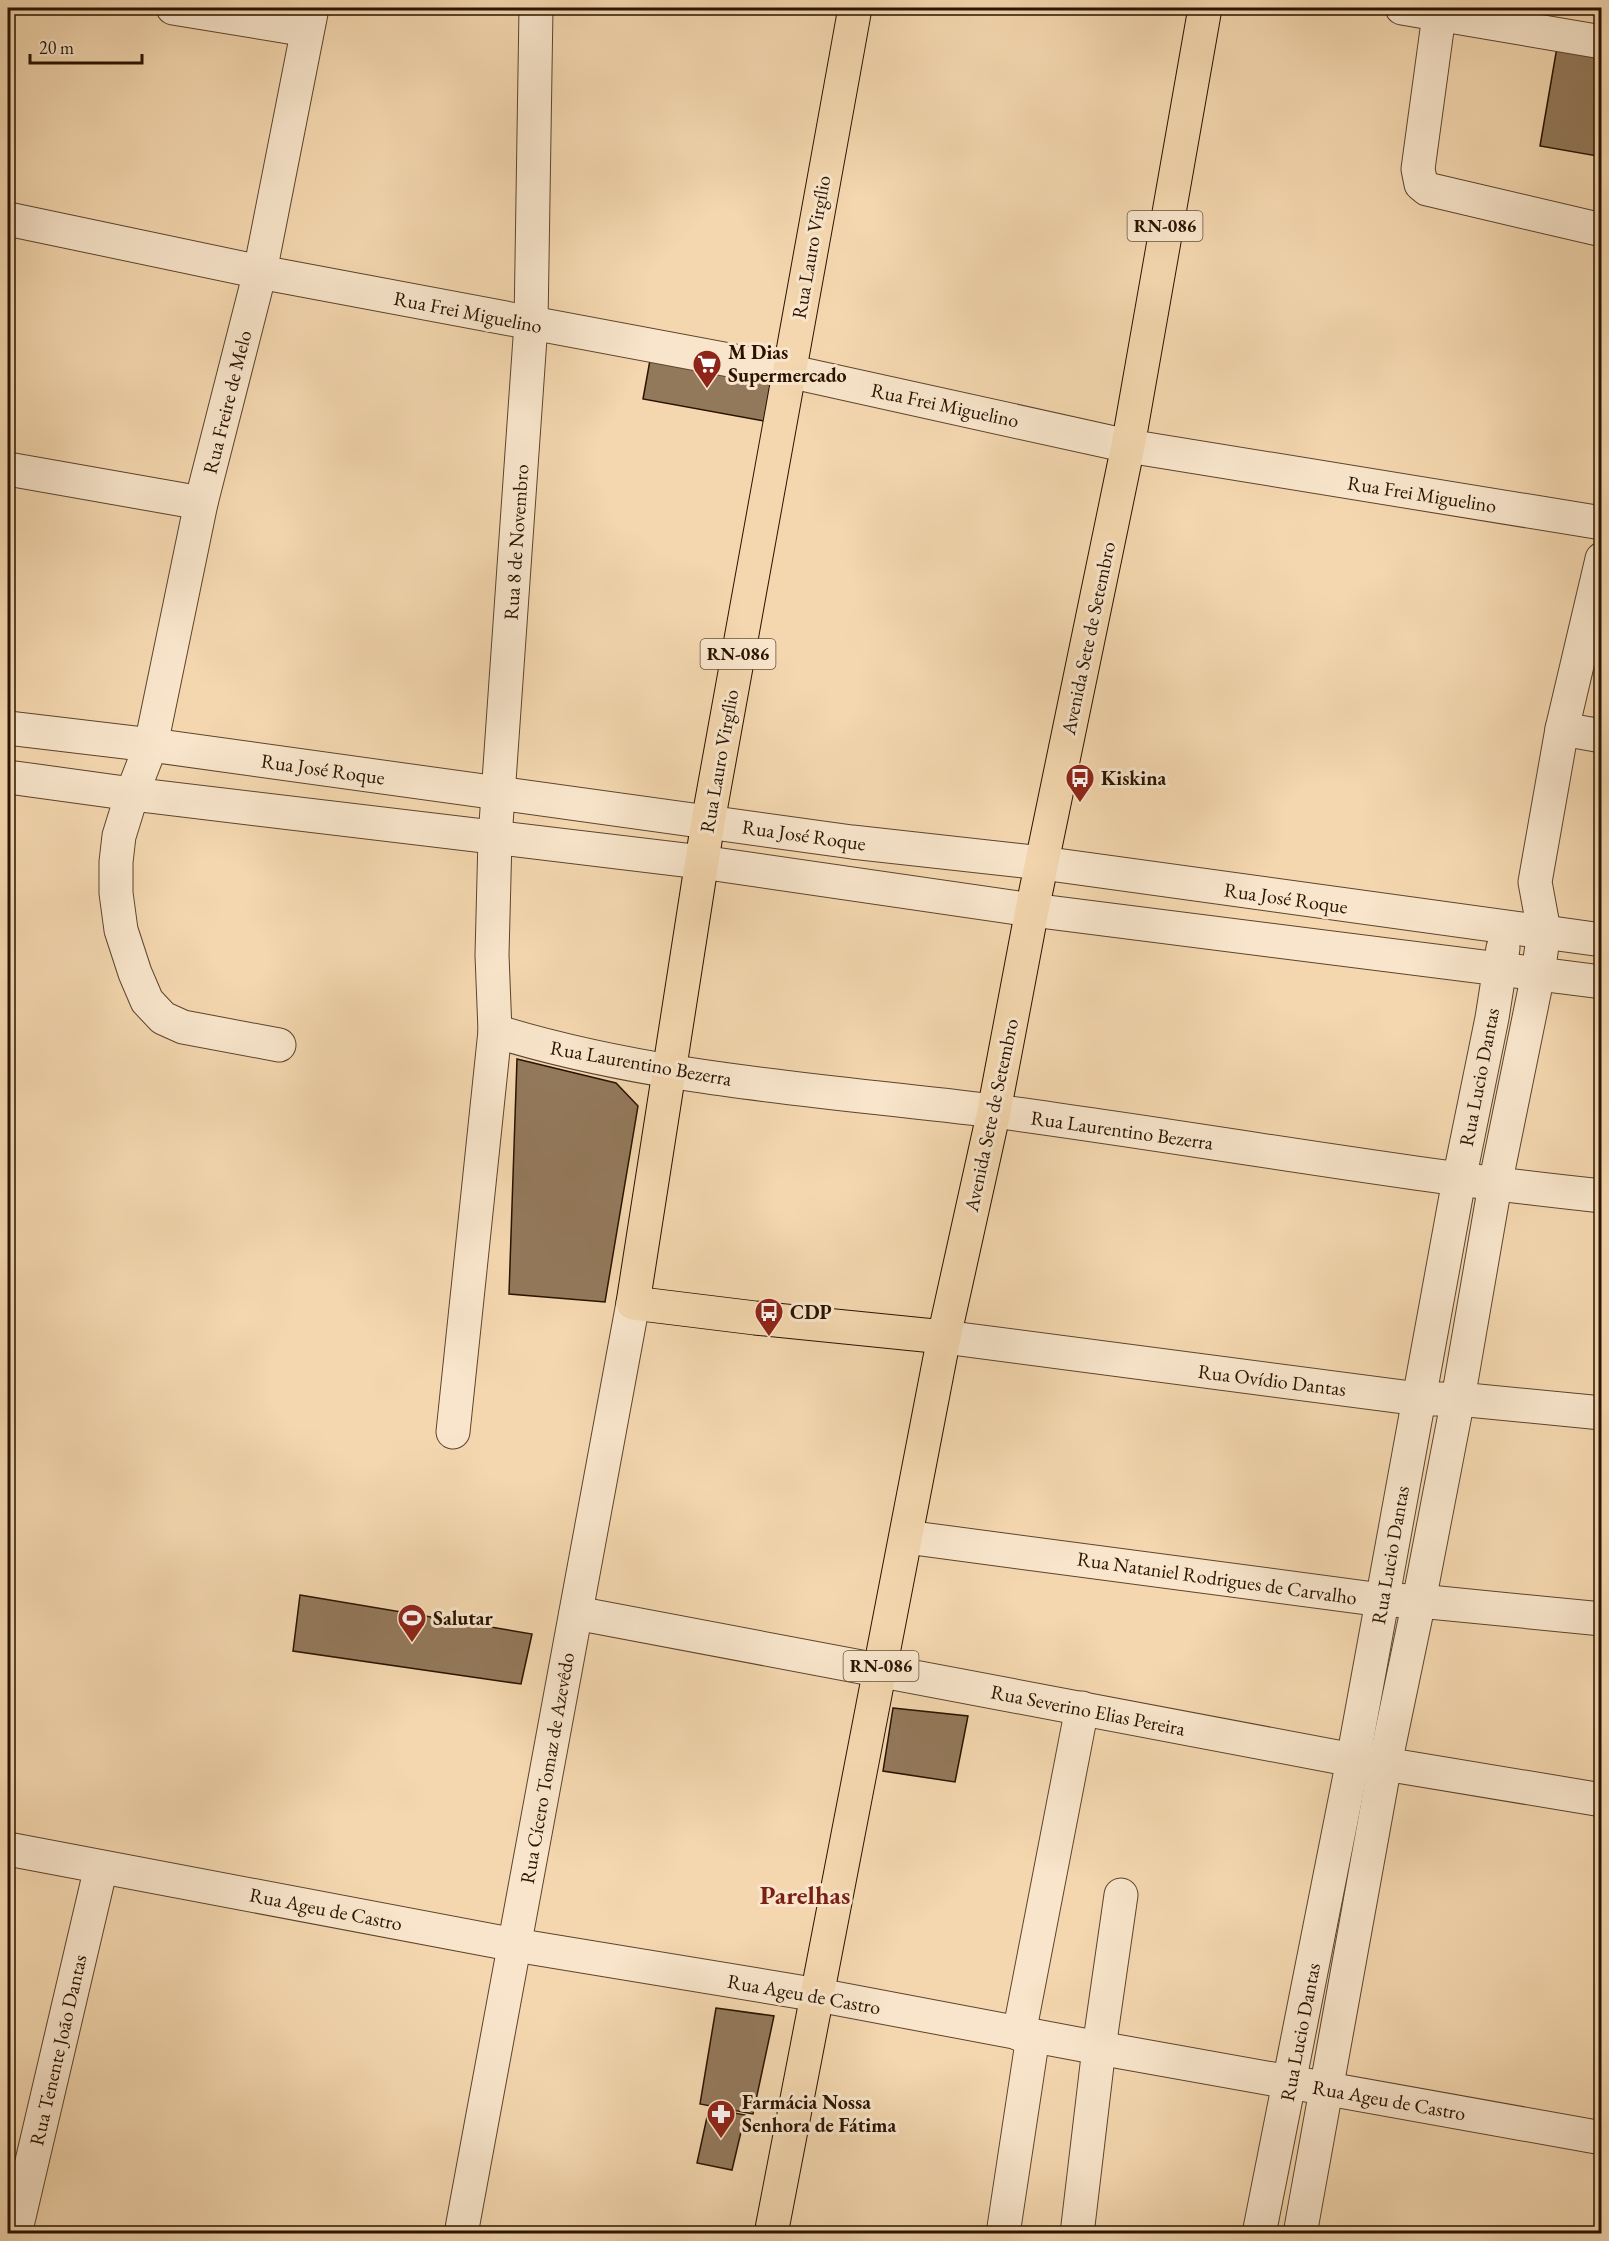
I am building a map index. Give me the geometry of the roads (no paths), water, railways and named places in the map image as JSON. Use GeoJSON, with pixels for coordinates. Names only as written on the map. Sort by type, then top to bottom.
{"type":"FeatureCollection","features":[{"type":"Feature","properties":{"kind":"main road","name":"Rua Lauro Virgílio"},"geometry":{"type":"LineString","coordinates":[[633,1303],[701,862],[855,8]]}},
{"type":"Feature","properties":{"kind":"main road","name":"Avenida Sete de Setembro"},"geometry":{"type":"LineString","coordinates":[[944,1337],[994,1111],[1032,910],[1128,446],[1205,8]]}},
{"type":"Feature","properties":{"kind":"main road"},"geometry":{"type":"LineString","coordinates":[[633,1303],[944,1337]]}},
{"type":"Feature","properties":{"kind":"main road","name":"RN-086"},"geometry":{"type":"LineString","coordinates":[[771,2234],[944,1337]]}},
{"type":"Feature","properties":{"kind":"street"},"geometry":{"type":"LineString","coordinates":[[173,8],[310,19]]}},
{"type":"Feature","properties":{"kind":"street","name":"Rua 8 de Novembro"},"geometry":{"type":"LineString","coordinates":[[453,1432],[495,1031],[492,955],[495,838],[531,324],[536,8]]}},
{"type":"Feature","properties":{"kind":"street"},"geometry":{"type":"LineString","coordinates":[[1402,8],[1602,42]]}},
{"type":"Feature","properties":{"kind":"street"},"geometry":{"type":"LineString","coordinates":[[1439,15],[1418,169],[1420,184],[1427,189],[1602,230]]}},
{"type":"Feature","properties":{"kind":"street","name":"Rua Freire de Melo"},"geometry":{"type":"LineString","coordinates":[[279,1046],[183,1027],[163,1018],[147,1001],[135,974],[121,930],[116,893],[119,836],[151,745],[201,503],[260,272],[310,19]]}},
{"type":"Feature","properties":{"kind":"street","name":"Rua Frei Miguelino"},"geometry":{"type":"LineString","coordinates":[[8,219],[260,272],[788,371],[1128,446],[1602,523]]}},
{"type":"Feature","properties":{"kind":"street"},"geometry":{"type":"LineString","coordinates":[[8,470],[201,503]]}},
{"type":"Feature","properties":{"kind":"street","name":"Rua Lucio Dantas"},"geometry":{"type":"LineString","coordinates":[[1300,2234],[1384,1764],[1419,1601],[1458,1399],[1495,1185],[1538,974],[1544,931],[1535,882],[1562,729],[1602,559]]}},
{"type":"Feature","properties":{"kind":"street","name":"Rua José Roque"},"geometry":{"type":"LineString","coordinates":[[8,728],[151,745],[852,842],[1042,863],[1602,940]]}},
{"type":"Feature","properties":{"kind":"street"},"geometry":{"type":"LineString","coordinates":[[1562,729],[1602,736]]}},
{"type":"Feature","properties":{"kind":"street"},"geometry":{"type":"LineString","coordinates":[[8,777],[701,862],[1032,910],[1602,982]]}},
{"type":"Feature","properties":{"kind":"street","name":"Rua Lucio Dantas"},"geometry":{"type":"LineString","coordinates":[[1259,2234],[1353,1760],[1507,927],[1535,882]]}},
{"type":"Feature","properties":{"kind":"street"},"geometry":{"type":"LineString","coordinates":[[1315,947],[1323,903]]}},
{"type":"Feature","properties":{"kind":"street","name":"Rua Laurentino Bezerra"},"geometry":{"type":"LineString","coordinates":[[495,1031],[537,1044],[668,1072],[810,1091],[994,1111],[1459,1180],[1602,1196]]}},
{"type":"Feature","properties":{"kind":"street","name":"Rua Cícero Tomaz de Azevêdo"},"geometry":{"type":"LineString","coordinates":[[461,2234],[633,1303]]}},
{"type":"Feature","properties":{"kind":"street","name":"Rua Ovídio Dantas"},"geometry":{"type":"LineString","coordinates":[[944,1337],[1419,1399],[1458,1399],[1602,1413]]}},
{"type":"Feature","properties":{"kind":"street","name":"Rua Nataniel Rodrigues de Carvalho"},"geometry":{"type":"LineString","coordinates":[[906,1537],[1382,1600],[1419,1601],[1602,1619]]}},
{"type":"Feature","properties":{"kind":"street","name":"Rua Severino Elias Pereira"},"geometry":{"type":"LineString","coordinates":[[576,1613],[1353,1760],[1602,1800]]}},
{"type":"Feature","properties":{"kind":"street"},"geometry":{"type":"LineString","coordinates":[[1002,2234],[1026,2035],[1082,1708]]}},
{"type":"Feature","properties":{"kind":"street","name":"Rua Ageu de Castro"},"geometry":{"type":"LineString","coordinates":[[8,1849],[515,1945],[818,1995],[1026,2035],[1602,2138]]}},
{"type":"Feature","properties":{"kind":"street","name":"Rua Tenente João Dantas"},"geometry":{"type":"LineString","coordinates":[[15,2234],[101,1867]]}},
{"type":"Feature","properties":{"kind":"street"},"geometry":{"type":"LineString","coordinates":[[1077,2234],[1099,2048],[1121,1895]]}},
{"type":"Feature","properties":{"kind":"place","name":"M Dias Supermercado"},"geometry":{"type":"Point","coordinates":[707,390]}},
{"type":"Feature","properties":{"kind":"place","name":"Kiskina"},"geometry":{"type":"Point","coordinates":[1080,804]}},
{"type":"Feature","properties":{"kind":"place","name":"CDP"},"geometry":{"type":"Point","coordinates":[769,1338]}},
{"type":"Feature","properties":{"kind":"place","name":"Salutar"},"geometry":{"type":"Point","coordinates":[412,1644]}},
{"type":"Feature","properties":{"kind":"place","name":"Farmácia Nossa Senhora de Fátima"},"geometry":{"type":"Point","coordinates":[721,2140]}},
{"type":"Feature","properties":{"kind":"district","name":"Parelhas"},"geometry":{"type":"Point","coordinates":[805,1895]}}]}
